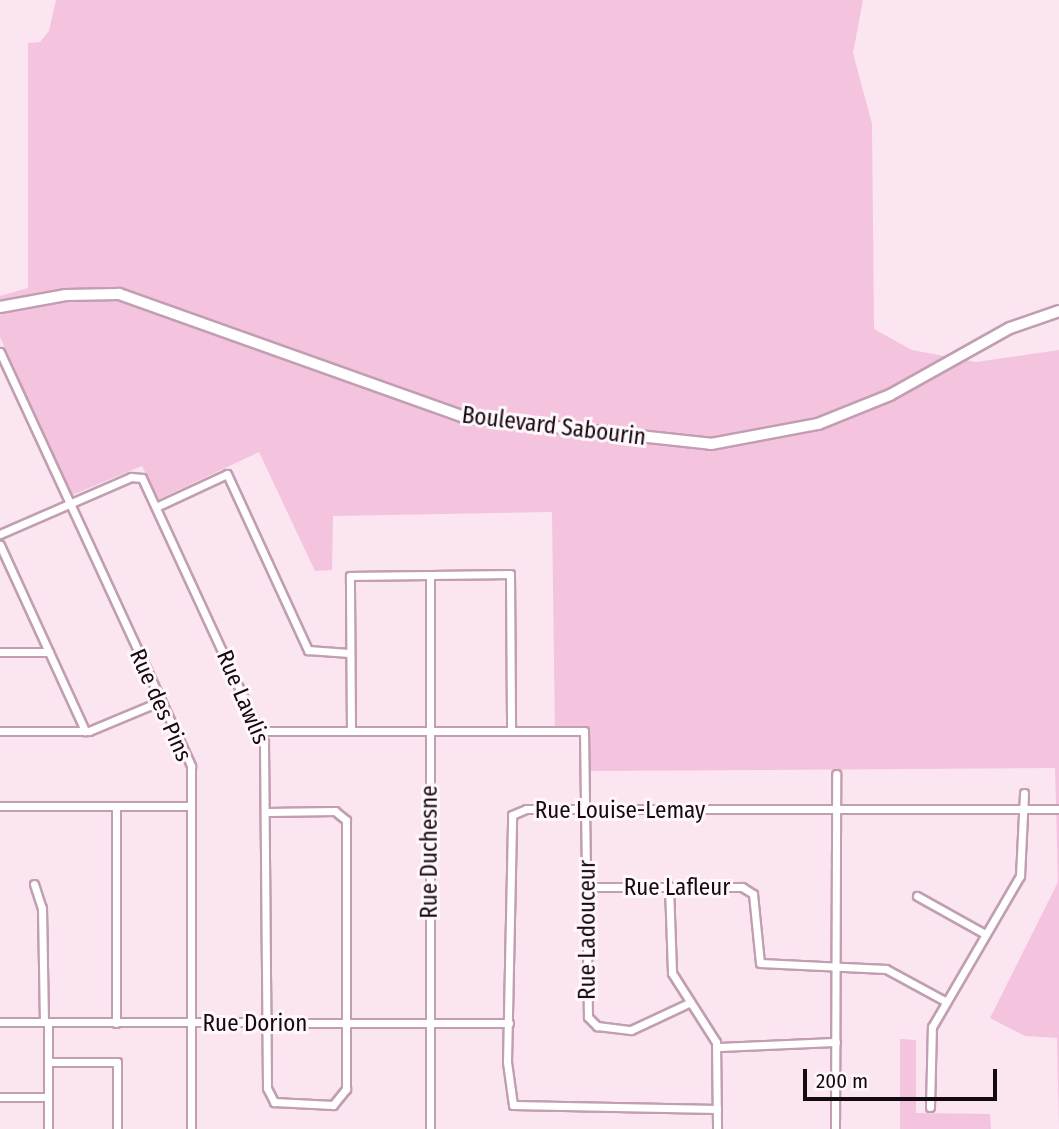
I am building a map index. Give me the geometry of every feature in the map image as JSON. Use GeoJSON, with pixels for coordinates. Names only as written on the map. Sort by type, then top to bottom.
{"type":"FeatureCollection","features":[{"type":"Feature","properties":{"kind":"street","name":"Boulevard Sabourin"},"geometry":{"type":"LineString","coordinates":[[0,307],[66,295],[120,294],[464,417],[711,443],[760,440],[818,424],[890,395],[1010,328],[1059,311]]}},
{"type":"Feature","properties":{"kind":"street","name":"Rue des Pins"},"geometry":{"type":"LineString","coordinates":[[0,352],[191,766],[191,1129]]}},
{"type":"Feature","properties":{"kind":"street"},"geometry":{"type":"LineString","coordinates":[[156,507],[228,474],[308,650],[349,653]]}},
{"type":"Feature","properties":{"kind":"street","name":"Rue Lawlis"},"geometry":{"type":"LineString","coordinates":[[68,504],[137,476],[156,507],[261,731],[268,812],[267,1088],[274,1102],[333,1105],[346,1089],[348,1023]]}},
{"type":"Feature","properties":{"kind":"street"},"geometry":{"type":"LineString","coordinates":[[0,534],[68,504]]}},
{"type":"Feature","properties":{"kind":"street"},"geometry":{"type":"LineString","coordinates":[[0,545],[85,731]]}},
{"type":"Feature","properties":{"kind":"street"},"geometry":{"type":"LineString","coordinates":[[261,731],[429,732],[511,731],[510,574],[350,576],[351,731]]}},
{"type":"Feature","properties":{"kind":"street","name":"Rue Duchesne"},"geometry":{"type":"LineString","coordinates":[[430,575],[430,1129]]}},
{"type":"Feature","properties":{"kind":"street"},"geometry":{"type":"LineString","coordinates":[[0,652],[49,652]]}},
{"type":"Feature","properties":{"kind":"street"},"geometry":{"type":"LineString","coordinates":[[0,731],[85,731],[161,701]]}},
{"type":"Feature","properties":{"kind":"street","name":"Rue Ladouceur"},"geometry":{"type":"LineString","coordinates":[[511,731],[584,732],[588,1017],[597,1027],[631,1030],[689,1003]]}},
{"type":"Feature","properties":{"kind":"street"},"geometry":{"type":"LineString","coordinates":[[835,1129],[836,774]]}},
{"type":"Feature","properties":{"kind":"street"},"geometry":{"type":"LineString","coordinates":[[930,1107],[931,1032],[945,1001],[1021,871],[1024,793]]}},
{"type":"Feature","properties":{"kind":"street"},"geometry":{"type":"LineString","coordinates":[[0,806],[191,806]]}},
{"type":"Feature","properties":{"kind":"street"},"geometry":{"type":"LineString","coordinates":[[116,806],[116,1023]]}},
{"type":"Feature","properties":{"kind":"street","name":"Rue Louise-Lemay"},"geometry":{"type":"LineString","coordinates":[[717,1109],[520,1108],[508,1094],[509,821],[526,809],[1059,809]]}},
{"type":"Feature","properties":{"kind":"street"},"geometry":{"type":"LineString","coordinates":[[268,812],[335,811],[346,820],[348,1023]]}},
{"type":"Feature","properties":{"kind":"street"},"geometry":{"type":"LineString","coordinates":[[34,884],[43,908],[48,1129]]}},
{"type":"Feature","properties":{"kind":"street"},"geometry":{"type":"LineString","coordinates":[[669,886],[672,973],[717,1047],[717,1129]]}},
{"type":"Feature","properties":{"kind":"street","name":"Rue Lafleur"},"geometry":{"type":"LineString","coordinates":[[587,887],[742,887],[753,894],[760,963],[888,970],[945,1001]]}},
{"type":"Feature","properties":{"kind":"street"},"geometry":{"type":"LineString","coordinates":[[918,895],[985,934]]}},
{"type":"Feature","properties":{"kind":"street","name":"Rue Dorion"},"geometry":{"type":"LineString","coordinates":[[0,1022],[509,1023]]}},
{"type":"Feature","properties":{"kind":"street"},"geometry":{"type":"LineString","coordinates":[[717,1047],[836,1042]]}},
{"type":"Feature","properties":{"kind":"street"},"geometry":{"type":"LineString","coordinates":[[48,1062],[117,1062],[117,1129]]}},
{"type":"Feature","properties":{"kind":"street"},"geometry":{"type":"LineString","coordinates":[[0,1097],[48,1097]]}},
{"type":"Feature","properties":{"kind":"shaded area"},"geometry":{"type":"Polygon","coordinates":[[[56,0],[863,0],[853,53],[872,124],[874,329],[912,350],[976,362],[1059,350],[1059,1129],[1057,1038],[1025,1036],[990,1018],[1058,882],[1055,768],[590,771],[590,735],[555,735],[552,512],[333,516],[332,570],[315,571],[259,452],[159,499],[142,466],[72,495],[0,337],[0,296],[28,288],[28,43],[40,42],[49,31],[56,0]]]}},
{"type":"Feature","properties":{"kind":"shaded area"},"geometry":{"type":"Polygon","coordinates":[[[900,1039],[916,1040],[916,1113],[990,1114],[991,1129],[900,1129],[900,1039]]]}}]}
